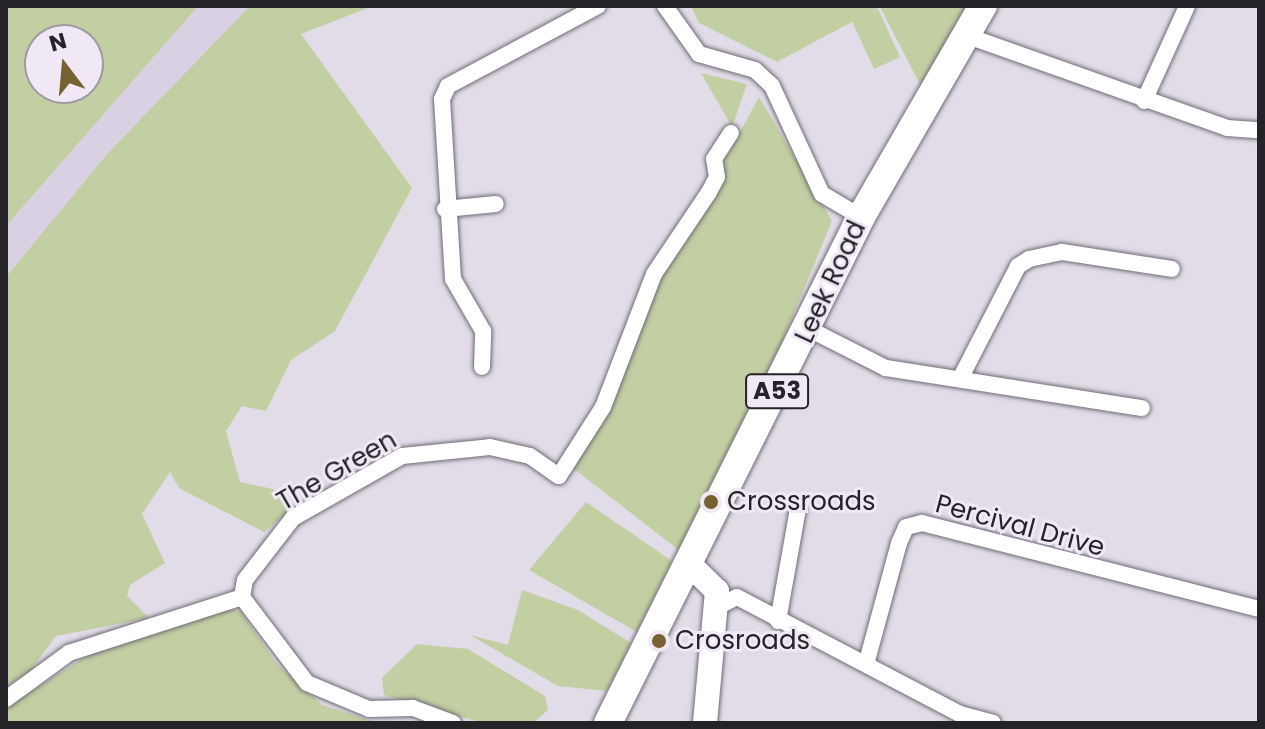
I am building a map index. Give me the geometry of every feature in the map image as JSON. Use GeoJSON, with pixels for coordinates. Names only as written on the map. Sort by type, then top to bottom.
{"type":"FeatureCollection","features":[{"type":"Feature","properties":{"kind":"highway","name":"Leek Road"},"geometry":{"type":"LineString","coordinates":[[688,563],[809,329],[861,217],[962,34],[983,6]]}},
{"type":"Feature","properties":{"kind":"highway","name":"A53"},"geometry":{"type":"LineString","coordinates":[[608,723],[688,563]]}},
{"type":"Feature","properties":{"kind":"main road"},"geometry":{"type":"LineString","coordinates":[[688,563],[711,577],[715,605],[705,723]]}},
{"type":"Feature","properties":{"kind":"main road"},"geometry":{"type":"LineString","coordinates":[[674,591],[715,605]]}},
{"type":"Feature","properties":{"kind":"street"},"geometry":{"type":"LineString","coordinates":[[482,367],[486,341],[457,294],[445,209],[448,86],[598,6]]}},
{"type":"Feature","properties":{"kind":"street"},"geometry":{"type":"LineString","coordinates":[[665,6],[699,54],[755,70],[772,86],[822,194],[861,217]]}},
{"type":"Feature","properties":{"kind":"street"},"geometry":{"type":"LineString","coordinates":[[1144,101],[1187,6]]}},
{"type":"Feature","properties":{"kind":"street"},"geometry":{"type":"LineString","coordinates":[[962,34],[1227,128],[1259,130]]}},
{"type":"Feature","properties":{"kind":"street","name":"The Green"},"geometry":{"type":"LineString","coordinates":[[242,597],[264,547],[293,518],[402,456],[490,447],[530,456],[559,476],[603,407],[654,274],[709,192],[717,177],[714,159],[731,133]]}},
{"type":"Feature","properties":{"kind":"street"},"geometry":{"type":"LineString","coordinates":[[445,209],[496,204]]}},
{"type":"Feature","properties":{"kind":"street"},"geometry":{"type":"LineString","coordinates":[[960,379],[1018,266],[1029,259],[1062,252],[1172,269]]}},
{"type":"Feature","properties":{"kind":"street"},"geometry":{"type":"LineString","coordinates":[[809,329],[886,368],[1142,408]]}},
{"type":"Feature","properties":{"kind":"street"},"geometry":{"type":"LineString","coordinates":[[778,621],[798,509]]}},
{"type":"Feature","properties":{"kind":"street","name":"Percival Drive"},"geometry":{"type":"LineString","coordinates":[[867,661],[899,543],[906,527],[922,523],[1259,609]]}},
{"type":"Feature","properties":{"kind":"street"},"geometry":{"type":"LineString","coordinates":[[6,699],[69,653],[242,597],[307,683],[358,706],[413,708],[453,723]]}},
{"type":"Feature","properties":{"kind":"street"},"geometry":{"type":"LineString","coordinates":[[715,605],[737,597],[778,621],[867,661],[960,718],[993,723]]}},
{"type":"Feature","properties":{"kind":"shaded area"},"geometry":{"type":"Polygon","coordinates":[[[198,6],[250,6],[107,154],[6,277],[6,226],[198,6]]]}},
{"type":"Feature","properties":{"kind":"green space"},"geometry":{"type":"Polygon","coordinates":[[[6,6],[198,6],[6,226],[6,6]]]}},
{"type":"Feature","properties":{"kind":"green space"},"geometry":{"type":"Polygon","coordinates":[[[250,6],[373,6],[301,34],[412,188],[335,331],[291,360],[266,411],[242,406],[226,431],[240,482],[273,489],[291,510],[264,532],[179,488],[170,472],[142,514],[165,563],[130,585],[127,596],[149,618],[56,636],[28,674],[6,686],[6,277],[107,154],[250,6]]]}},
{"type":"Feature","properties":{"kind":"green space"},"geometry":{"type":"Polygon","coordinates":[[[691,6],[968,6],[923,90],[880,7],[777,62],[699,23],[691,6]]]}},
{"type":"Feature","properties":{"kind":"green space"},"geometry":{"type":"Polygon","coordinates":[[[878,9],[900,57],[874,69],[852,21],[878,9]]]}},
{"type":"Feature","properties":{"kind":"green space"},"geometry":{"type":"Polygon","coordinates":[[[701,73],[747,84],[732,127],[701,73]]]}},
{"type":"Feature","properties":{"kind":"green space"},"geometry":{"type":"Polygon","coordinates":[[[759,97],[832,221],[748,424],[680,551],[573,468],[657,276],[722,182],[725,159],[759,97]]]}},
{"type":"Feature","properties":{"kind":"green space"},"geometry":{"type":"Polygon","coordinates":[[[586,502],[672,561],[637,632],[529,570],[586,502]]]}},
{"type":"Feature","properties":{"kind":"green space"},"geometry":{"type":"Polygon","coordinates":[[[522,590],[578,610],[631,643],[607,691],[558,686],[470,635],[508,645],[522,590]]]}},
{"type":"Feature","properties":{"kind":"green space"},"geometry":{"type":"Polygon","coordinates":[[[226,608],[241,612],[276,663],[322,705],[378,723],[6,723],[6,708],[97,649],[226,608]]]}},
{"type":"Feature","properties":{"kind":"green space"},"geometry":{"type":"Polygon","coordinates":[[[417,644],[468,649],[545,696],[548,710],[533,723],[483,723],[384,695],[382,678],[417,644]]]}},
{"type":"Feature","properties":{"kind":"place","name":"Crossroads"},"geometry":{"type":"Point","coordinates":[711,502]}},
{"type":"Feature","properties":{"kind":"place","name":"Crosroads"},"geometry":{"type":"Point","coordinates":[659,641]}}]}
